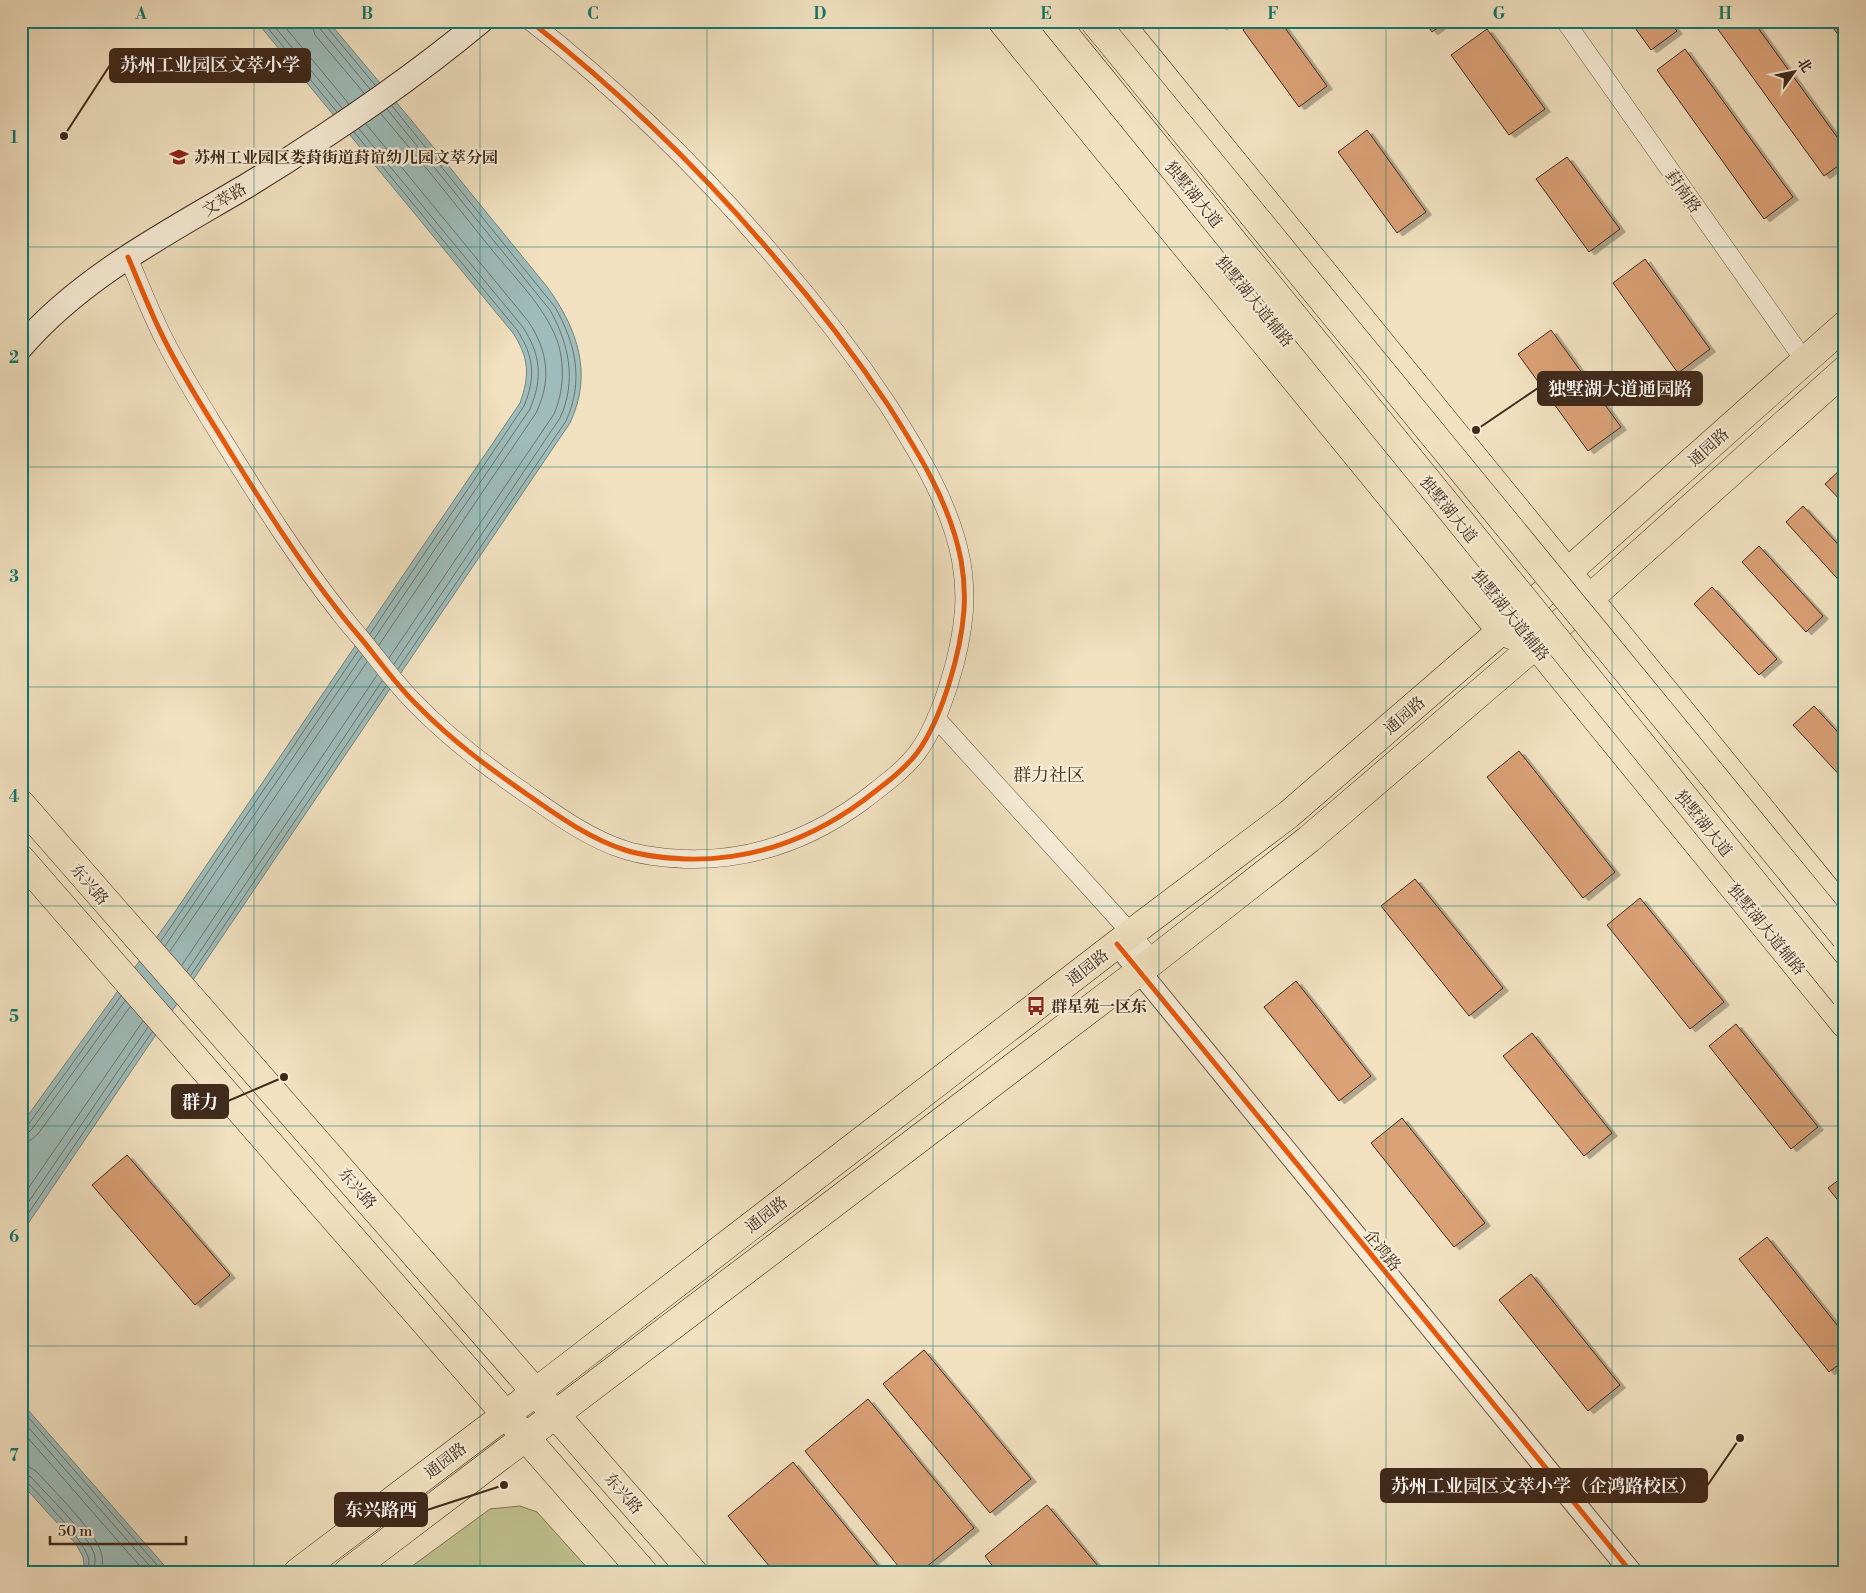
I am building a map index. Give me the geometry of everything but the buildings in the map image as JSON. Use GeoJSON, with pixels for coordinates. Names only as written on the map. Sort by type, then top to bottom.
{"type":"FeatureCollection","features":[{"type":"Feature","properties":{"kind":"main road","name":"文萃路"},"geometry":{"type":"LineString","coordinates":[[21,347],[65,304],[98,278],[128,257],[327,135],[397,86],[481,21]]}},
{"type":"Feature","properties":{"kind":"main road"},"geometry":{"type":"LineString","coordinates":[[1002,21],[1297,383],[1508,625],[1536,645]]}},
{"type":"Feature","properties":{"kind":"main road","name":"独墅湖大道辅路"},"geometry":{"type":"LineString","coordinates":[[1024,21],[1340,405],[1508,625]]}},
{"type":"Feature","properties":{"kind":"main road","name":"独墅湖大道"},"geometry":{"type":"LineString","coordinates":[[1054,21],[1845,995]]}},
{"type":"Feature","properties":{"kind":"main road","name":"独墅湖大道"},"geometry":{"type":"LineString","coordinates":[[1094,21],[1845,937]]}},
{"type":"Feature","properties":{"kind":"main road"},"geometry":{"type":"LineString","coordinates":[[1118,21],[1845,913]]}},
{"type":"Feature","properties":{"kind":"main road","name":"通园路"},"geometry":{"type":"LineString","coordinates":[[298,1572],[537,1391],[1124,938],[1288,815],[1568,573],[1845,325]]}},
{"type":"Feature","properties":{"kind":"main road"},"geometry":{"type":"LineString","coordinates":[[1280,333],[1333,351],[1559,626]]}},
{"type":"Feature","properties":{"kind":"main road","name":"通园路"},"geometry":{"type":"LineString","coordinates":[[348,1572],[1146,966],[1309,839],[1559,626],[1845,370]]}},
{"type":"Feature","properties":{"kind":"main road"},"geometry":{"type":"LineString","coordinates":[[1297,383],[1340,405]]}},
{"type":"Feature","properties":{"kind":"main road","name":"独墅湖大道辅路"},"geometry":{"type":"LineString","coordinates":[[1536,645],[1845,1024]]}},
{"type":"Feature","properties":{"kind":"main road","name":"东兴路"},"geometry":{"type":"LineString","coordinates":[[21,804],[537,1391],[693,1572]]}},
{"type":"Feature","properties":{"kind":"main road"},"geometry":{"type":"LineString","coordinates":[[21,859],[643,1572]]}},
{"type":"Feature","properties":{"kind":"street"},"geometry":{"type":"LineString","coordinates":[[128,257],[164,340],[201,404],[277,525],[321,588],[343,618],[401,688],[437,724],[484,764],[553,813],[600,840],[630,852],[663,858],[715,859],[744,856],[788,843],[822,827],[863,801],[908,763],[923,744],[936,718],[954,664],[964,611],[964,586],[960,559],[945,508],[920,458],[855,357],[816,306],[754,233],[645,118],[590,69],[530,21]]}},
{"type":"Feature","properties":{"kind":"street","name":"葑南路"},"geometry":{"type":"LineString","coordinates":[[1565,21],[1804,360]]}},
{"type":"Feature","properties":{"kind":"street"},"geometry":{"type":"LineString","coordinates":[[936,718],[1124,938]]}},
{"type":"Feature","properties":{"kind":"street","name":"企鸿路"},"geometry":{"type":"LineString","coordinates":[[1124,938],[1631,1572]]}},
{"type":"Feature","properties":{"kind":"green space"},"geometry":{"type":"Polygon","coordinates":[[[520,1506],[537,1512],[591,1572],[404,1572],[490,1509],[520,1506]]]}},
{"type":"Feature","properties":{"kind":"water"},"geometry":{"type":"Polygon","coordinates":[[[256,21],[328,21],[412,121],[559,304],[574,336],[579,353],[581,370],[577,405],[570,423],[21,1234],[21,1125],[172,916],[520,403],[525,384],[525,359],[513,333],[256,21]]]}},
{"type":"Feature","properties":{"kind":"water"},"geometry":{"type":"Polygon","coordinates":[[[21,1402],[170,1572],[82,1572],[83,1557],[76,1544],[21,1483],[21,1402]]]}},
{"type":"Feature","properties":{"kind":"cycle path"},"geometry":{"type":"LineString","coordinates":[[128,257],[155,320],[179,368],[295,552],[342,616],[395,681],[431,718],[471,753],[551,811],[575,826],[599,840],[639,854],[685,859],[710,859],[757,852],[801,837],[844,814],[892,778],[917,753],[926,739],[942,704],[959,645],[964,604],[964,579],[961,560],[949,518],[932,479],[888,405],[848,349],[792,277],[720,195],[660,134],[597,76],[530,21]]}},
{"type":"Feature","properties":{"kind":"cycle path"},"geometry":{"type":"LineString","coordinates":[[1117,944],[1631,1572]]}},
{"type":"Feature","properties":{"kind":"place","name":"苏州工业园区文萃小学"},"geometry":{"type":"Point","coordinates":[64,136]}},
{"type":"Feature","properties":{"kind":"place","name":"苏州工业园区娄葑街道葑谊幼儿园文萃分园"},"geometry":{"type":"Point","coordinates":[179,157]}},
{"type":"Feature","properties":{"kind":"place","name":"独墅湖大道通园路"},"geometry":{"type":"Point","coordinates":[1476,430]}},
{"type":"Feature","properties":{"kind":"place","name":"群星苑一区东"},"geometry":{"type":"Point","coordinates":[1036,1006]}},
{"type":"Feature","properties":{"kind":"place","name":"群力"},"geometry":{"type":"Point","coordinates":[284,1077]}},
{"type":"Feature","properties":{"kind":"place","name":"苏州工业园区文萃小学（企鸿路校区）"},"geometry":{"type":"Point","coordinates":[1740,1438]}},
{"type":"Feature","properties":{"kind":"place","name":"东兴路西"},"geometry":{"type":"Point","coordinates":[504,1485]}},
{"type":"Feature","properties":{"kind":"district","name":"群力社区"},"geometry":{"type":"Point","coordinates":[1049,775]}}]}
